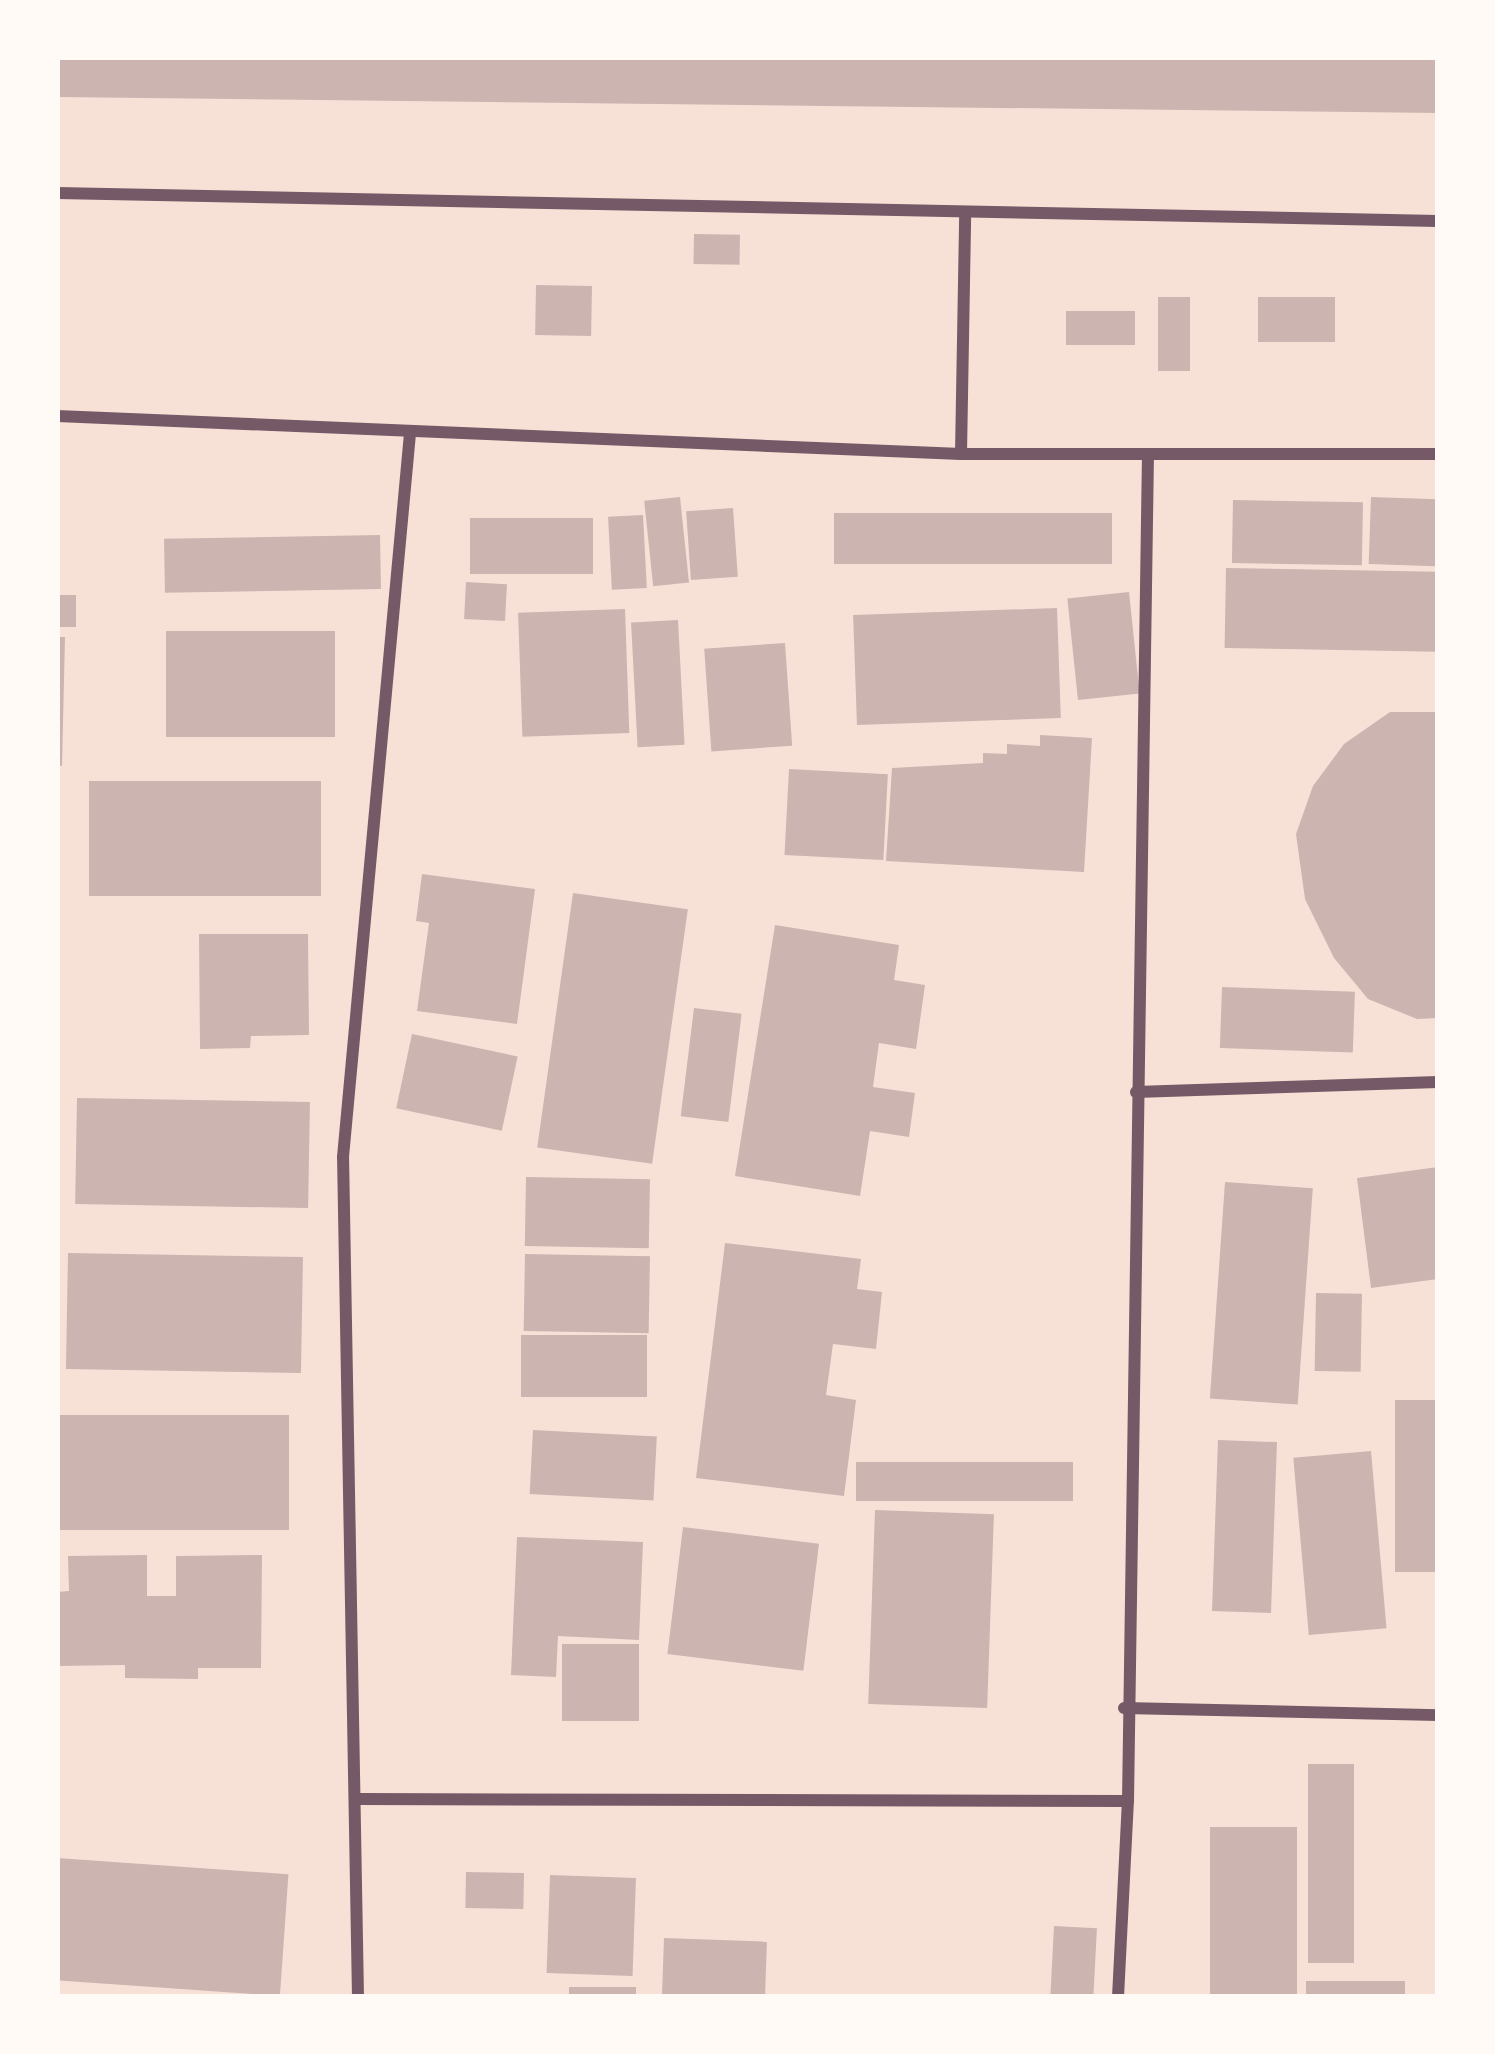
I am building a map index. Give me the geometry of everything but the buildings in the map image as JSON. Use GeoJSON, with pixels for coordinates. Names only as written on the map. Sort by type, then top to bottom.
{"type":"FeatureCollection","features":[{"type":"Feature","properties":{"kind":"street"},"geometry":{"type":"LineString","coordinates":[[57,193],[1438,221]]}},
{"type":"Feature","properties":{"kind":"street"},"geometry":{"type":"LineString","coordinates":[[961,454],[965,212]]}},
{"type":"Feature","properties":{"kind":"street"},"geometry":{"type":"LineString","coordinates":[[57,416],[961,454],[1438,454]]}},
{"type":"Feature","properties":{"kind":"street"},"geometry":{"type":"LineString","coordinates":[[358,1997],[343,1156],[410,434]]}},
{"type":"Feature","properties":{"kind":"street"},"geometry":{"type":"LineString","coordinates":[[1118,1997],[1128,1801],[1124,1708],[1148,457]]}},
{"type":"Feature","properties":{"kind":"street"},"geometry":{"type":"LineString","coordinates":[[1136,1092],[1438,1082]]}},
{"type":"Feature","properties":{"kind":"street"},"geometry":{"type":"LineString","coordinates":[[1124,1708],[1438,1715]]}},
{"type":"Feature","properties":{"kind":"street"},"geometry":{"type":"LineString","coordinates":[[357,1798],[1128,1801]]}}]}
